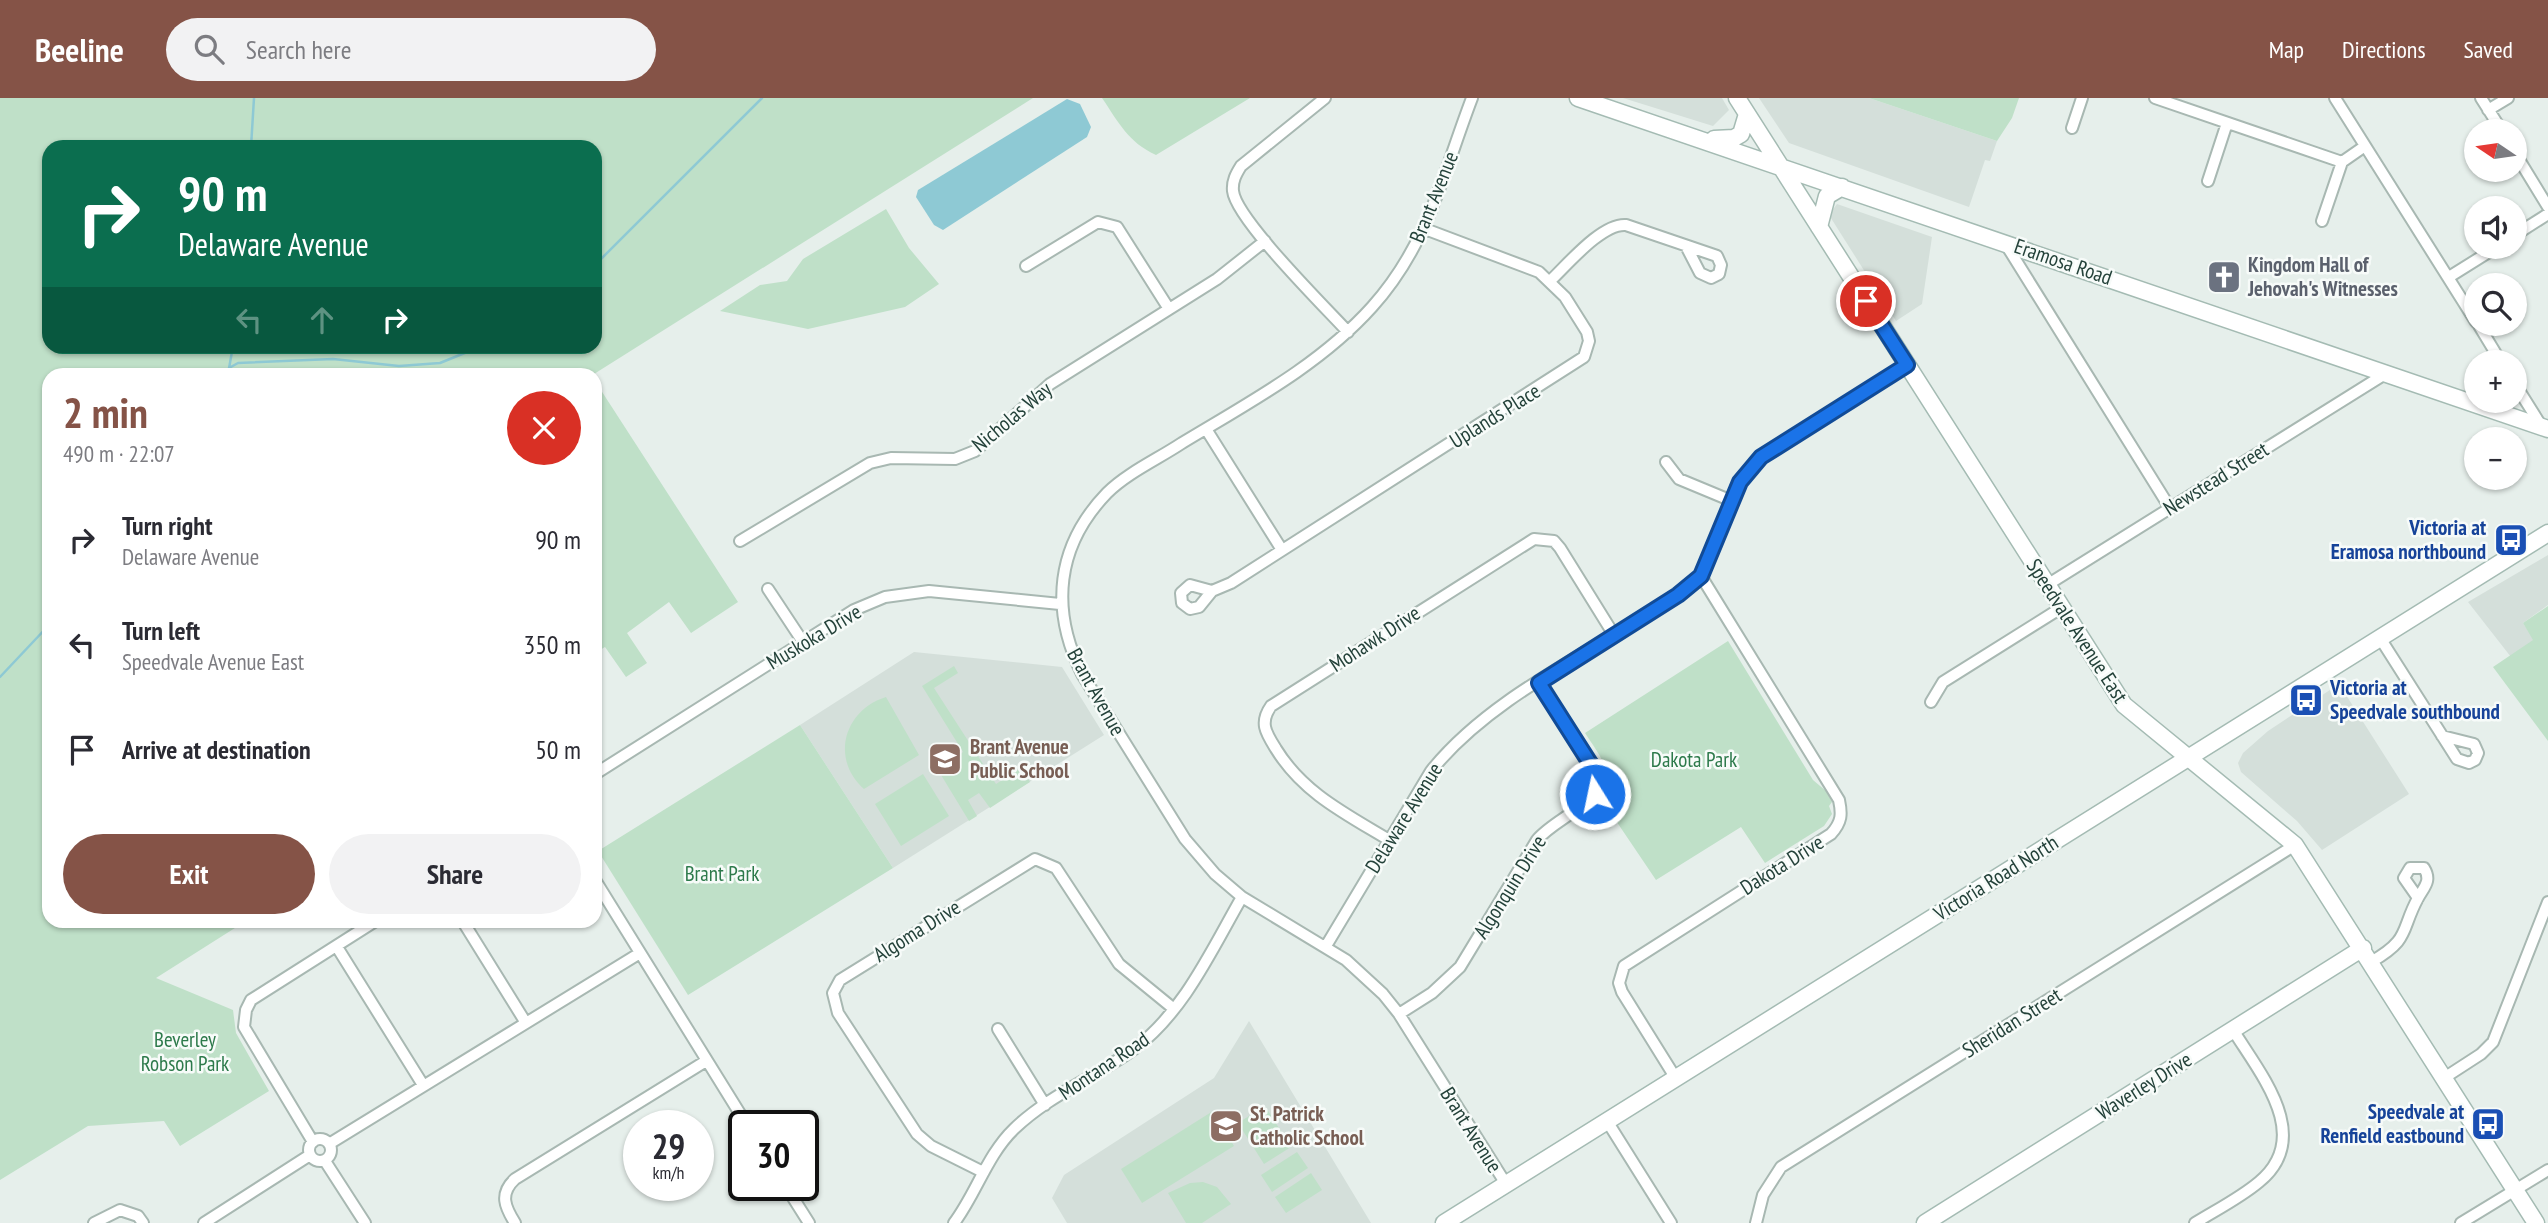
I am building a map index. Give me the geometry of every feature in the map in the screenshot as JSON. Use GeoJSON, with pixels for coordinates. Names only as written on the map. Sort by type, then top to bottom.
{"type":"FeatureCollection","features":[{"type":"Feature","properties":{"kind":"main road","name":"Eramosa Road"},"geometry":{"type":"LineString","coordinates":[[1578,98],[2545,428]]}},
{"type":"Feature","properties":{"kind":"main road","name":"Speedvale Avenue East"},"geometry":{"type":"LineString","coordinates":[[1737,98],[2124,705],[2186,759],[2295,845],[2536,1223]]}},
{"type":"Feature","properties":{"kind":"main road"},"geometry":{"type":"LineString","coordinates":[[1701,139],[1734,138],[1746,125],[1747,114]]}},
{"type":"Feature","properties":{"kind":"main road"},"geometry":{"type":"LineString","coordinates":[[1819,227],[1827,196],[1842,187]]}},
{"type":"Feature","properties":{"kind":"main road","name":"Victoria Road North"},"geometry":{"type":"LineString","coordinates":[[1444,1223],[2548,533]]}},
{"type":"Feature","properties":{"kind":"main road","name":"Waverley Drive"},"geometry":{"type":"LineString","coordinates":[[1925,1223],[2233,1030],[2367,955]]}},
{"type":"Feature","properties":{"kind":"street"},"geometry":{"type":"LineString","coordinates":[[1325,98],[1241,166],[1234,178],[1233,193],[1265,240],[1348,332]]}},
{"type":"Feature","properties":{"kind":"street","name":"Brant Avenue"},"geometry":{"type":"LineString","coordinates":[[1472,98],[1425,229],[1397,276],[1348,332],[1313,360],[1108,492],[1083,524],[1068,555],[1060,604],[1074,657],[1088,684],[1185,839],[1215,874],[1242,897],[1326,946],[1367,979],[1399,1014],[1506,1184]]}},
{"type":"Feature","properties":{"kind":"street"},"geometry":{"type":"LineString","coordinates":[[2072,128],[2082,98]]}},
{"type":"Feature","properties":{"kind":"street"},"geometry":{"type":"LineString","coordinates":[[2155,98],[2342,162]]}},
{"type":"Feature","properties":{"kind":"street"},"geometry":{"type":"LineString","coordinates":[[2335,98],[2464,302]]}},
{"type":"Feature","properties":{"kind":"street"},"geometry":{"type":"LineString","coordinates":[[2481,98],[2494,119]]}},
{"type":"Feature","properties":{"kind":"street"},"geometry":{"type":"LineString","coordinates":[[2488,110],[2508,98]]}},
{"type":"Feature","properties":{"kind":"street"},"geometry":{"type":"LineString","coordinates":[[2208,181],[2227,123]]}},
{"type":"Feature","properties":{"kind":"street"},"geometry":{"type":"LineString","coordinates":[[2322,221],[2342,162],[2365,146]]}},
{"type":"Feature","properties":{"kind":"street"},"geometry":{"type":"LineString","coordinates":[[2527,173],[2548,207]]}},
{"type":"Feature","properties":{"kind":"street"},"geometry":{"type":"LineString","coordinates":[[2527,227],[2548,214]]}},
{"type":"Feature","properties":{"kind":"street"},"geometry":{"type":"LineString","coordinates":[[1026,266],[1098,222],[1108,222],[1116,227],[1169,309]]}},
{"type":"Feature","properties":{"kind":"street"},"geometry":{"type":"LineString","coordinates":[[1550,281],[1612,226],[1626,225],[1686,246]]}},
{"type":"Feature","properties":{"kind":"street","name":"Uplands Place"},"geometry":{"type":"LineString","coordinates":[[1212,591],[1282,550],[1579,363],[1588,349],[1587,332],[1550,281],[1526,265],[1425,229]]}},
{"type":"Feature","properties":{"kind":"street","name":"Nicholas Way"},"geometry":{"type":"LineString","coordinates":[[740,541],[870,463],[891,458],[955,458],[975,450],[1050,384],[1217,279],[1265,240]]}},
{"type":"Feature","properties":{"kind":"street"},"geometry":{"type":"LineString","coordinates":[[2005,242],[2171,508]]}},
{"type":"Feature","properties":{"kind":"street"},"geometry":{"type":"LineString","coordinates":[[2449,277],[2478,259]]}},
{"type":"Feature","properties":{"kind":"street","name":"Delaware Avenue"},"geometry":{"type":"LineString","coordinates":[[1326,946],[1431,771],[1449,748],[1483,718],[1678,595],[1701,576],[1740,482],[1761,457],[1907,365]]}},
{"type":"Feature","properties":{"kind":"street","name":"Newstead Street"},"geometry":{"type":"LineString","coordinates":[[2047,585],[2385,374]]}},
{"type":"Feature","properties":{"kind":"street"},"geometry":{"type":"LineString","coordinates":[[2527,402],[2545,428]]}},
{"type":"Feature","properties":{"kind":"street"},"geometry":{"type":"LineString","coordinates":[[1206,429],[1282,550]]}},
{"type":"Feature","properties":{"kind":"street"},"geometry":{"type":"LineString","coordinates":[[1666,462],[1679,479],[1732,502]]}},
{"type":"Feature","properties":{"kind":"street","name":"Mohawk Drive"},"geometry":{"type":"LineString","coordinates":[[1389,840],[1329,804],[1295,776],[1265,731],[1265,714],[1271,706],[1534,539],[1553,541],[1560,548],[1614,635]]}},
{"type":"Feature","properties":{"kind":"street","name":"Dakota Drive"},"geometry":{"type":"LineString","coordinates":[[1675,1077],[1622,992],[1619,983],[1624,966],[1831,834],[1840,821],[1841,812],[1839,800],[1701,576]]}},
{"type":"Feature","properties":{"kind":"street"},"geometry":{"type":"LineString","coordinates":[[768,589],[803,642]]}},
{"type":"Feature","properties":{"kind":"street","name":"Muskoka Drive"},"geometry":{"type":"LineString","coordinates":[[602,770],[854,610],[904,592],[929,590],[1060,604]]}},
{"type":"Feature","properties":{"kind":"street"},"geometry":{"type":"LineString","coordinates":[[1931,702],[1943,682],[2061,608]]}},
{"type":"Feature","properties":{"kind":"street"},"geometry":{"type":"LineString","coordinates":[[2380,638],[2442,736]]}},
{"type":"Feature","properties":{"kind":"street","name":"Algonquin Drive"},"geometry":{"type":"LineString","coordinates":[[1399,1014],[1432,993],[1460,967],[1537,840],[1552,824],[1595,794],[1598,783],[1595,771],[1539,683]]}},
{"type":"Feature","properties":{"kind":"street","name":"Sheridan Street"},"geometry":{"type":"LineString","coordinates":[[1756,1223],[1763,1195],[1781,1167],[2295,845]]}},
{"type":"Feature","properties":{"kind":"street","name":"Algoma Drive"},"geometry":{"type":"LineString","coordinates":[[984,1172],[931,1146],[906,1121],[838,1013],[833,993],[841,980],[1035,859],[1046,861],[1056,868],[1119,964],[1174,1009]]}},
{"type":"Feature","properties":{"kind":"street"},"geometry":{"type":"LineString","coordinates":[[602,891],[737,1110]]}},
{"type":"Feature","properties":{"kind":"street","name":"Montana Road"},"geometry":{"type":"LineString","coordinates":[[954,1223],[1013,1130],[1045,1105],[1134,1049],[1174,1009],[1242,897]]}},
{"type":"Feature","properties":{"kind":"street"},"geometry":{"type":"LineString","coordinates":[[2367,955],[2394,947],[2403,935],[2418,898]]}},
{"type":"Feature","properties":{"kind":"street"},"geometry":{"type":"LineString","coordinates":[[2444,1078],[2481,1054],[2496,1038],[2548,902]]}},
{"type":"Feature","properties":{"kind":"street"},"geometry":{"type":"LineString","coordinates":[[204,1223],[310,1155],[313,1142],[249,1035],[244,1018],[251,1000],[365,928]]}},
{"type":"Feature","properties":{"kind":"street"},"geometry":{"type":"LineString","coordinates":[[467,928],[526,1023]]}},
{"type":"Feature","properties":{"kind":"street"},"geometry":{"type":"LineString","coordinates":[[337,947],[424,1085]]}},
{"type":"Feature","properties":{"kind":"street"},"geometry":{"type":"LineString","coordinates":[[330,1144],[640,953]]}},
{"type":"Feature","properties":{"kind":"street"},"geometry":{"type":"LineString","coordinates":[[998,1029],[1045,1105]]}},
{"type":"Feature","properties":{"kind":"street"},"geometry":{"type":"LineString","coordinates":[[2195,1223],[2264,1177],[2278,1159],[2284,1140],[2278,1104],[2233,1030]]}},
{"type":"Feature","properties":{"kind":"street"},"geometry":{"type":"LineString","coordinates":[[515,1223],[504,1198],[515,1179],[706,1061]]}},
{"type":"Feature","properties":{"kind":"street"},"geometry":{"type":"LineString","coordinates":[[1607,1121],[1671,1223]]}},
{"type":"Feature","properties":{"kind":"street"},"geometry":{"type":"LineString","coordinates":[[313,1142],[323,1139],[330,1144],[331,1153],[326,1161]]}},
{"type":"Feature","properties":{"kind":"street"},"geometry":{"type":"LineString","coordinates":[[310,1155],[315,1160],[326,1161]]}},
{"type":"Feature","properties":{"kind":"street"},"geometry":{"type":"LineString","coordinates":[[326,1161],[365,1223]]}},
{"type":"Feature","properties":{"kind":"street"},"geometry":{"type":"LineString","coordinates":[[2461,1223],[2548,1170]]}},
{"type":"Feature","properties":{"kind":"street"},"geometry":{"type":"LineString","coordinates":[[795,1201],[809,1223]]}},
{"type":"Feature","properties":{"kind":"street"},"geometry":{"type":"LineString","coordinates":[[94,1223],[120,1210],[138,1216],[143,1223]]}},
{"type":"Feature","properties":{"kind":"shaded area"},"geometry":{"type":"Polygon","coordinates":[[[1623,98],[1722,98],[1729,110],[1713,126],[1623,98]]]}},
{"type":"Feature","properties":{"kind":"shaded area"},"geometry":{"type":"Polygon","coordinates":[[[1759,98],[1869,98],[1997,141],[1990,161],[1985,160],[1969,207],[1789,143],[1759,98]]]}},
{"type":"Feature","properties":{"kind":"shaded area"},"geometry":{"type":"Polygon","coordinates":[[[1837,204],[1932,237],[1922,304],[1896,321],[1829,215],[1837,204]]]}},
{"type":"Feature","properties":{"kind":"shaded area"},"geometry":{"type":"Polygon","coordinates":[[[2548,555],[2548,605],[2523,623],[2534,640],[2511,657],[2468,602],[2548,555]]]}},
{"type":"Feature","properties":{"kind":"shaded area","name":"Brant Avenue Public School"},"geometry":{"type":"Polygon","coordinates":[[[914,652],[1062,667],[1104,735],[893,868],[800,725],[914,652]]]}},
{"type":"Feature","properties":{"kind":"shaded area"},"geometry":{"type":"Polygon","coordinates":[[[2339,684],[2409,794],[2322,850],[2297,821],[2241,772],[2238,763],[2243,753],[2268,731],[2339,684]]]}},
{"type":"Feature","properties":{"kind":"shaded area","name":"St. Patrick Catholic School"},"geometry":{"type":"Polygon","coordinates":[[[1249,1021],[1371,1223],[1067,1223],[1052,1198],[1064,1175],[1214,1078],[1249,1021]]]}},
{"type":"Feature","properties":{"kind":"green space","name":"Beverley Robson Park"},"geometry":{"type":"Polygon","coordinates":[[[0,98],[1033,98],[602,369],[42,368],[42,928],[235,928],[156,978],[233,1010],[236,1033],[269,1091],[180,1146],[164,1121],[88,1126],[0,1180],[0,98]]]}},
{"type":"Feature","properties":{"kind":"green space"},"geometry":{"type":"Polygon","coordinates":[[[1102,98],[1250,98],[1156,155],[1131,138],[1102,98]]]}},
{"type":"Feature","properties":{"kind":"green space"},"geometry":{"type":"Polygon","coordinates":[[[1869,98],[2019,98],[2012,118],[1997,141],[1869,98]]]}},
{"type":"Feature","properties":{"kind":"green space"},"geometry":{"type":"Polygon","coordinates":[[[886,209],[909,248],[939,284],[905,307],[808,329],[720,311],[760,285],[787,281],[803,259],[886,209]]]}},
{"type":"Feature","properties":{"kind":"green space"},"geometry":{"type":"Polygon","coordinates":[[[602,392],[738,602],[691,633],[669,602],[627,633],[647,663],[626,677],[605,647],[602,649],[602,392]]]}},
{"type":"Feature","properties":{"kind":"green space"},"geometry":{"type":"Polygon","coordinates":[[[2548,606],[2548,741],[2493,667],[2533,640],[2523,623],[2548,606]]]}},
{"type":"Feature","properties":{"kind":"green space","name":"Dakota Park"},"geometry":{"type":"Polygon","coordinates":[[[1728,641],[1813,780],[1826,791],[1832,802],[1829,806],[1832,814],[1824,826],[1765,863],[1741,827],[1656,880],[1604,803],[1608,783],[1605,766],[1585,733],[1728,641]]]}},
{"type":"Feature","properties":{"kind":"green space"},"geometry":{"type":"Polygon","coordinates":[[[954,666],[958,673],[934,688],[996,784],[1021,768],[1030,782],[990,808],[979,793],[968,800],[977,816],[969,821],[938,770],[963,752],[922,686],[954,666]]]}},
{"type":"Feature","properties":{"kind":"green space"},"geometry":{"type":"Polygon","coordinates":[[[886,697],[919,755],[864,789],[853,777],[847,764],[846,737],[860,713],[872,703],[886,697]]]}},
{"type":"Feature","properties":{"kind":"green space","name":"Brant Park"},"geometry":{"type":"Polygon","coordinates":[[[800,725],[893,868],[688,995],[602,857],[602,849],[800,725]]]}},
{"type":"Feature","properties":{"kind":"green space"},"geometry":{"type":"Polygon","coordinates":[[[923,774],[949,816],[901,846],[875,804],[923,774]]]}},
{"type":"Feature","properties":{"kind":"green space"},"geometry":{"type":"Polygon","coordinates":[[[1265,1106],[1291,1147],[1264,1164],[1238,1123],[1265,1106]]]}},
{"type":"Feature","properties":{"kind":"green space"},"geometry":{"type":"Polygon","coordinates":[[[1213,1111],[1234,1146],[1142,1203],[1121,1169],[1213,1111]]]}},
{"type":"Feature","properties":{"kind":"green space"},"geometry":{"type":"Polygon","coordinates":[[[1297,1152],[1308,1168],[1272,1192],[1261,1175],[1297,1152]]]}},
{"type":"Feature","properties":{"kind":"green space"},"geometry":{"type":"Polygon","coordinates":[[[1311,1173],[1322,1190],[1286,1213],[1275,1197],[1311,1173]]]}},
{"type":"Feature","properties":{"kind":"green space"},"geometry":{"type":"Polygon","coordinates":[[[1203,1182],[1217,1187],[1231,1204],[1202,1223],[1186,1223],[1168,1193],[1190,1183],[1203,1182]]]}},
{"type":"Feature","properties":{"kind":"water"},"geometry":{"type":"Polygon","coordinates":[[[1067,99],[1080,104],[1091,127],[1087,137],[943,230],[934,225],[916,197],[918,190],[1067,99]]]}},
{"type":"Feature","properties":{"kind":"waterway"},"geometry":{"type":"LineString","coordinates":[[251,140],[254,98]]}},
{"type":"Feature","properties":{"kind":"waterway"},"geometry":{"type":"LineString","coordinates":[[602,258],[762,98]]}},
{"type":"Feature","properties":{"kind":"waterway"},"geometry":{"type":"LineString","coordinates":[[229,368],[232,354]]}},
{"type":"Feature","properties":{"kind":"waterway"},"geometry":{"type":"LineString","coordinates":[[229,368],[238,363],[333,359],[399,366],[440,363],[462,354]]}},
{"type":"Feature","properties":{"kind":"waterway"},"geometry":{"type":"LineString","coordinates":[[0,677],[42,632]]}},
{"type":"Feature","properties":{"kind":"place","name":"Kingdom Hall of Jehovah's Witnesses"},"geometry":{"type":"Point","coordinates":[2224,277]}},
{"type":"Feature","properties":{"kind":"place","name":"Victoria at Eramosa northbound"},"geometry":{"type":"Point","coordinates":[2511,540]}},
{"type":"Feature","properties":{"kind":"place","name":"Victoria at Speedvale southbound"},"geometry":{"type":"Point","coordinates":[2306,700]}},
{"type":"Feature","properties":{"kind":"place","name":"Brant Avenue Public School"},"geometry":{"type":"Point","coordinates":[945,759]}},
{"type":"Feature","properties":{"kind":"place","name":"Speedvale at Renfield eastbound"},"geometry":{"type":"Point","coordinates":[2488,1124]}},
{"type":"Feature","properties":{"kind":"place","name":"St. Patrick Catholic School"},"geometry":{"type":"Point","coordinates":[1226,1126]}},
{"type":"Feature","properties":{"kind":"route"},"geometry":{"type":"LineString","coordinates":[[1595,794],[1598,783],[1595,771],[1539,683],[1691,586],[1701,576],[1740,482],[1749,468],[1761,457],[1907,365],[1866,301]]}}]}
